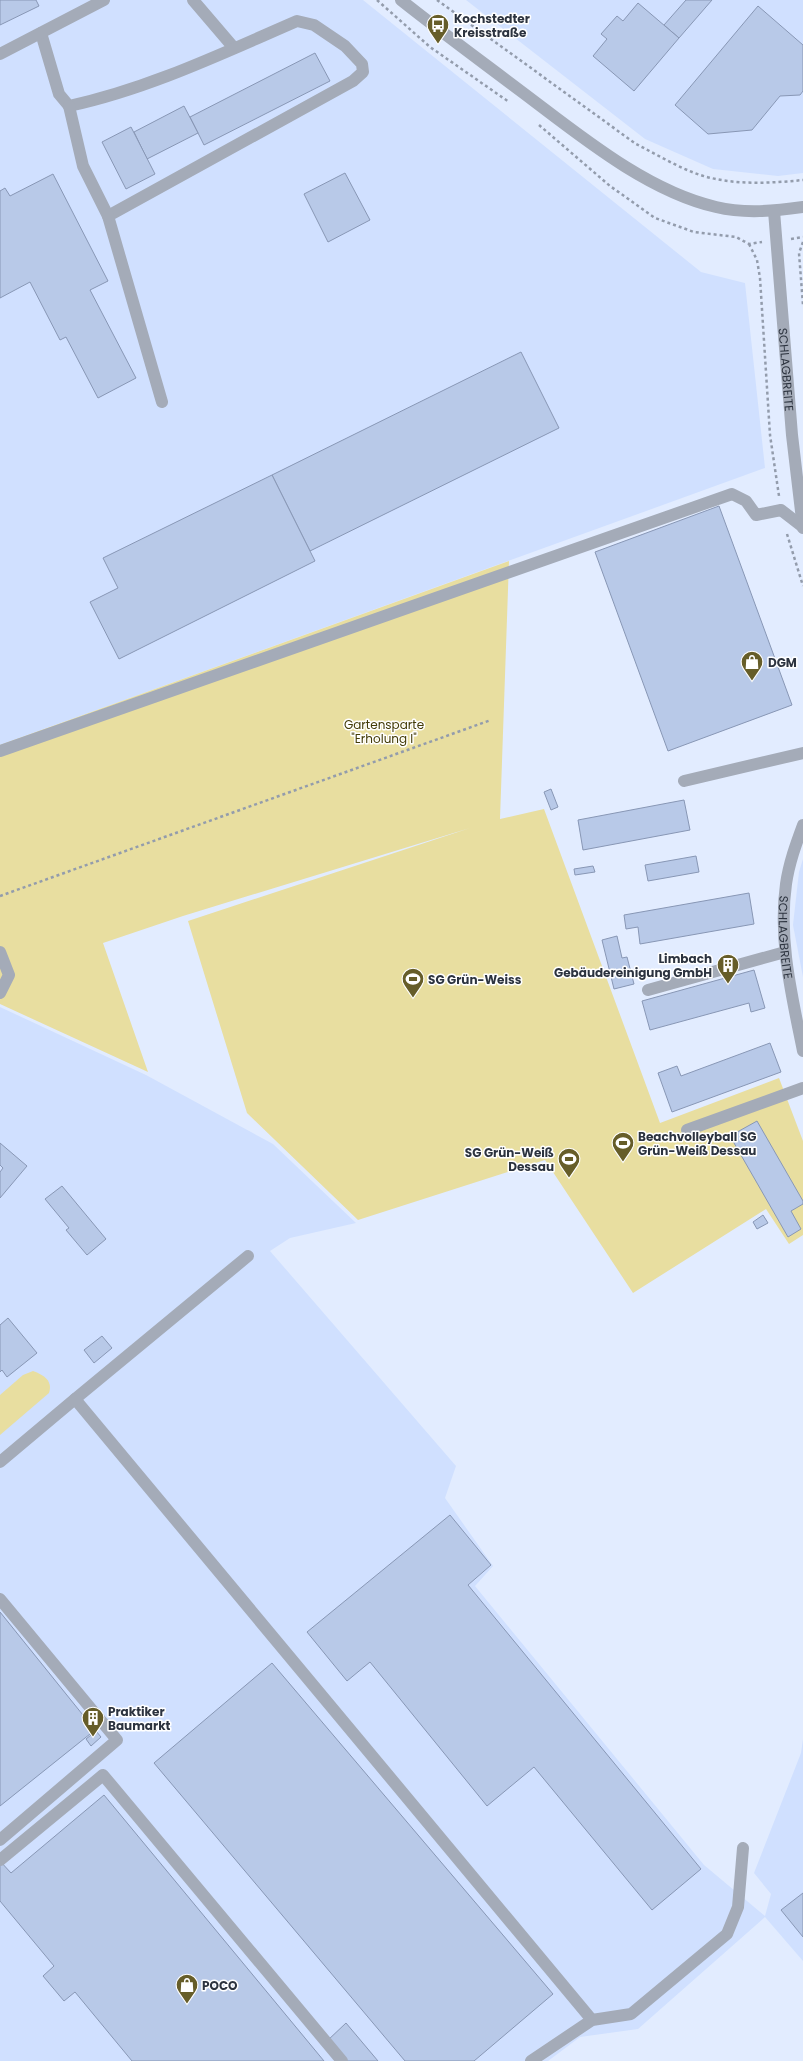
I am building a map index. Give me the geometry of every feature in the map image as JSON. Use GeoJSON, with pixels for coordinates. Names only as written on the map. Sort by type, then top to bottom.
{"type":"FeatureCollection","features":[{"type":"Feature","properties":{"kind":"street"},"geometry":{"type":"LineString","coordinates":[[0,54],[104,0]]}},
{"type":"Feature","properties":{"kind":"street"},"geometry":{"type":"LineString","coordinates":[[193,0],[234,48]]}},
{"type":"Feature","properties":{"kind":"street"},"geometry":{"type":"LineString","coordinates":[[401,0],[593,145],[625,166],[666,189],[697,202],[744,212],[774,211],[803,207]]}},
{"type":"Feature","properties":{"kind":"street"},"geometry":{"type":"LineString","coordinates":[[69,106],[95,100],[164,77],[297,22],[314,24],[345,46],[362,64],[363,72],[353,81],[108,216]]}},
{"type":"Feature","properties":{"kind":"street"},"geometry":{"type":"LineString","coordinates":[[41,33],[59,94],[69,106],[83,166],[108,216],[162,402]]}},
{"type":"Feature","properties":{"kind":"street","name":"SCHLAGBREITE"},"geometry":{"type":"LineString","coordinates":[[774,211],[797,435],[803,527]]}},
{"type":"Feature","properties":{"kind":"street"},"geometry":{"type":"LineString","coordinates":[[0,750],[732,494],[746,501],[756,514],[781,510],[803,527]]}},
{"type":"Feature","properties":{"kind":"street"},"geometry":{"type":"LineString","coordinates":[[684,781],[803,753]]}},
{"type":"Feature","properties":{"kind":"street","name":"SCHLAGBREITE"},"geometry":{"type":"LineString","coordinates":[[803,825],[790,862],[784,906],[785,952],[803,1051]]}},
{"type":"Feature","properties":{"kind":"street"},"geometry":{"type":"LineString","coordinates":[[0,952],[9,975],[0,994]]}},
{"type":"Feature","properties":{"kind":"street"},"geometry":{"type":"LineString","coordinates":[[648,990],[785,952]]}},
{"type":"Feature","properties":{"kind":"street"},"geometry":{"type":"LineString","coordinates":[[687,1130],[803,1088]]}},
{"type":"Feature","properties":{"kind":"street"},"geometry":{"type":"LineString","coordinates":[[0,1462],[248,1256]]}},
{"type":"Feature","properties":{"kind":"street"},"geometry":{"type":"LineString","coordinates":[[75,1399],[592,2020]]}},
{"type":"Feature","properties":{"kind":"street"},"geometry":{"type":"LineString","coordinates":[[0,1599],[117,1740],[0,1840]]}},
{"type":"Feature","properties":{"kind":"street"},"geometry":{"type":"LineString","coordinates":[[0,1860],[103,1775],[342,2061]]}},
{"type":"Feature","properties":{"kind":"street"},"geometry":{"type":"LineString","coordinates":[[531,2061],[592,2020],[631,2014],[727,1934],[738,1908],[743,1848]]}},
{"type":"Feature","properties":{"kind":"path"},"geometry":{"type":"LineString","coordinates":[[437,0],[636,144],[661,157],[711,178],[734,182],[771,183],[803,180]]}},
{"type":"Feature","properties":{"kind":"path"},"geometry":{"type":"LineString","coordinates":[[803,242],[799,253],[803,304]]}},
{"type":"Feature","properties":{"kind":"path"},"geometry":{"type":"LineString","coordinates":[[749,244],[757,260],[760,278],[770,435],[781,510],[803,586]]}},
{"type":"Feature","properties":{"kind":"path"},"geometry":{"type":"LineString","coordinates":[[0,896],[491,720]]}},
{"type":"Feature","properties":{"kind":"shaded area"},"geometry":{"type":"Polygon","coordinates":[[[0,0],[363,0],[701,272],[745,283],[765,468],[0,745],[0,0]]]}},
{"type":"Feature","properties":{"kind":"shaded area"},"geometry":{"type":"Polygon","coordinates":[[[466,0],[803,0],[803,173],[778,176],[713,169],[645,139],[466,0]]]}},
{"type":"Feature","properties":{"kind":"shaded area"},"geometry":{"type":"Polygon","coordinates":[[[803,859],[803,977],[793,925],[799,872],[803,859]]]}},
{"type":"Feature","properties":{"kind":"shaded area"},"geometry":{"type":"Polygon","coordinates":[[[0,1007],[146,1075],[273,1144],[356,1223],[290,1238],[270,1251],[456,1466],[445,1498],[493,1566],[475,1586],[704,1865],[765,1916],[771,1894],[754,1873],[801,1753],[803,1739],[803,1961],[765,1917],[638,2029],[580,2037],[548,2061],[0,2061],[0,1007]]]}},
{"type":"Feature","properties":{"kind":"green space","name":"Gartensparte \"Erholung I\""},"geometry":{"type":"Polygon","coordinates":[[[509,561],[500,819],[544,809],[660,1123],[779,1078],[803,1141],[803,1235],[789,1244],[766,1209],[633,1293],[545,1160],[358,1220],[247,1113],[188,921],[470,828],[183,916],[103,943],[148,1072],[0,1004],[0,745],[509,561]]]}},
{"type":"Feature","properties":{"kind":"green space"},"geometry":{"type":"Polygon","coordinates":[[[33,1371],[41,1374],[47,1379],[50,1385],[49,1393],[0,1435],[0,1395],[23,1375],[33,1371]]]}},
{"type":"Feature","properties":{"kind":"building"},"geometry":{"type":"Polygon","coordinates":[[[0,0],[36,0],[39,6],[0,25],[0,0]]]}},
{"type":"Feature","properties":{"kind":"building"},"geometry":{"type":"Polygon","coordinates":[[[686,0],[712,0],[679,38],[664,25],[686,0]]]}},
{"type":"Feature","properties":{"kind":"building"},"geometry":{"type":"Polygon","coordinates":[[[638,3],[679,38],[634,91],[593,56],[607,39],[601,34],[617,16],[623,21],[638,3]]]}},
{"type":"Feature","properties":{"kind":"building"},"geometry":{"type":"Polygon","coordinates":[[[758,6],[803,45],[803,91],[800,95],[780,96],[752,130],[708,134],[675,105],[758,6]]]}},
{"type":"Feature","properties":{"kind":"building"},"geometry":{"type":"Polygon","coordinates":[[[315,53],[330,81],[204,145],[190,117],[315,53]]]}},
{"type":"Feature","properties":{"kind":"building"},"geometry":{"type":"Polygon","coordinates":[[[184,106],[198,133],[147,159],[134,132],[184,106]]]}},
{"type":"Feature","properties":{"kind":"building"},"geometry":{"type":"Polygon","coordinates":[[[131,127],[155,174],[126,189],[102,142],[131,127]]]}},
{"type":"Feature","properties":{"kind":"building"},"geometry":{"type":"Polygon","coordinates":[[[345,173],[370,220],[328,242],[304,194],[345,173]]]}},
{"type":"Feature","properties":{"kind":"building"},"geometry":{"type":"Polygon","coordinates":[[[53,174],[108,281],[90,290],[136,378],[98,398],[66,337],[60,340],[30,282],[0,298],[0,191],[5,188],[10,196],[53,174]]]}},
{"type":"Feature","properties":{"kind":"building"},"geometry":{"type":"Polygon","coordinates":[[[521,352],[559,428],[310,551],[272,475],[521,352]]]}},
{"type":"Feature","properties":{"kind":"building"},"geometry":{"type":"Polygon","coordinates":[[[272,475],[315,561],[119,659],[90,602],[118,588],[103,558],[272,475]]]}},
{"type":"Feature","properties":{"kind":"building"},"geometry":{"type":"Polygon","coordinates":[[[719,506],[792,705],[668,751],[595,552],[719,506]]]}},
{"type":"Feature","properties":{"kind":"building"},"geometry":{"type":"Polygon","coordinates":[[[551,789],[558,807],[551,810],[544,792],[551,789]]]}},
{"type":"Feature","properties":{"kind":"building"},"geometry":{"type":"Polygon","coordinates":[[[684,800],[690,830],[583,850],[578,820],[684,800]]]}},
{"type":"Feature","properties":{"kind":"building"},"geometry":{"type":"Polygon","coordinates":[[[696,856],[699,872],[648,881],[645,865],[696,856]]]}},
{"type":"Feature","properties":{"kind":"building"},"geometry":{"type":"Polygon","coordinates":[[[593,866],[595,872],[575,875],[574,869],[593,866]]]}},
{"type":"Feature","properties":{"kind":"building"},"geometry":{"type":"Polygon","coordinates":[[[749,893],[754,924],[640,944],[638,927],[626,929],[624,915],[749,893]]]}},
{"type":"Feature","properties":{"kind":"building"},"geometry":{"type":"Polygon","coordinates":[[[617,936],[622,958],[627,957],[634,984],[614,989],[602,940],[617,936]]]}},
{"type":"Feature","properties":{"kind":"building","name":"Limbach Gebäudereinigung GmbH"},"geometry":{"type":"Polygon","coordinates":[[[754,970],[765,1008],[751,1012],[749,1003],[650,1030],[642,1001],[754,970]]]}},
{"type":"Feature","properties":{"kind":"building"},"geometry":{"type":"Polygon","coordinates":[[[770,1043],[781,1072],[672,1112],[658,1073],[677,1066],[681,1076],[770,1043]]]}},
{"type":"Feature","properties":{"kind":"building"},"geometry":{"type":"Polygon","coordinates":[[[757,1121],[803,1201],[803,1204],[791,1211],[801,1229],[788,1237],[730,1136],[757,1121]]]}},
{"type":"Feature","properties":{"kind":"building"},"geometry":{"type":"Polygon","coordinates":[[[0,1143],[27,1166],[0,1198],[0,1172],[3,1168],[0,1165],[0,1143]]]}},
{"type":"Feature","properties":{"kind":"building"},"geometry":{"type":"Polygon","coordinates":[[[62,1186],[106,1239],[87,1255],[66,1230],[69,1228],[45,1199],[62,1186]]]}},
{"type":"Feature","properties":{"kind":"building"},"geometry":{"type":"Polygon","coordinates":[[[763,1215],[768,1223],[757,1229],[753,1222],[763,1215]]]}},
{"type":"Feature","properties":{"kind":"building"},"geometry":{"type":"Polygon","coordinates":[[[8,1318],[37,1353],[7,1377],[2,1370],[0,1372],[0,1325],[8,1318]]]}},
{"type":"Feature","properties":{"kind":"building"},"geometry":{"type":"Polygon","coordinates":[[[102,1336],[112,1348],[94,1363],[84,1350],[102,1336]]]}},
{"type":"Feature","properties":{"kind":"building"},"geometry":{"type":"Polygon","coordinates":[[[450,1515],[491,1565],[468,1585],[701,1869],[652,1910],[534,1767],[487,1806],[370,1662],[347,1681],[307,1632],[450,1515]]]}},
{"type":"Feature","properties":{"kind":"building"},"geometry":{"type":"Polygon","coordinates":[[[0,1612],[95,1730],[0,1806],[0,1612]]]}},
{"type":"Feature","properties":{"kind":"building"},"geometry":{"type":"Polygon","coordinates":[[[272,1663],[553,1994],[474,2061],[405,2061],[154,1763],[272,1663]]]}},
{"type":"Feature","properties":{"kind":"building","name":"Praktiker Baumarkt"},"geometry":{"type":"Polygon","coordinates":[[[96,1731],[101,1737],[91,1746],[86,1739],[96,1731]]]}},
{"type":"Feature","properties":{"kind":"building"},"geometry":{"type":"Polygon","coordinates":[[[104,1795],[324,2061],[132,2061],[75,1992],[64,2001],[43,1976],[54,1966],[0,1901],[0,1861],[11,1873],[104,1795]]]}},
{"type":"Feature","properties":{"kind":"building"},"geometry":{"type":"Polygon","coordinates":[[[803,1893],[803,1937],[781,1910],[803,1893]]]}},
{"type":"Feature","properties":{"kind":"building"},"geometry":{"type":"Polygon","coordinates":[[[346,2023],[378,2061],[343,2061],[327,2041],[346,2023]]]}},
{"type":"Feature","properties":{"kind":"place","name":"Kochstedter Kreisstraße"},"geometry":{"type":"Point","coordinates":[438,44]}},
{"type":"Feature","properties":{"kind":"place","name":"DGM"},"geometry":{"type":"Point","coordinates":[752,682]}},
{"type":"Feature","properties":{"kind":"place","name":"Limbach Gebäudereinigung GmbH"},"geometry":{"type":"Point","coordinates":[728,984]}},
{"type":"Feature","properties":{"kind":"place","name":"SG Grün-Weiss"},"geometry":{"type":"Point","coordinates":[413,998]}},
{"type":"Feature","properties":{"kind":"place","name":"Beachvolleyball SG Grün-Weiß Dessau"},"geometry":{"type":"Point","coordinates":[623,1162]}},
{"type":"Feature","properties":{"kind":"place","name":"SG Grün-Weiß Dessau"},"geometry":{"type":"Point","coordinates":[569,1178]}},
{"type":"Feature","properties":{"kind":"place","name":"Praktiker Baumarkt"},"geometry":{"type":"Point","coordinates":[93,1738]}},
{"type":"Feature","properties":{"kind":"place","name":"POCO"},"geometry":{"type":"Point","coordinates":[187,2004]}}]}
